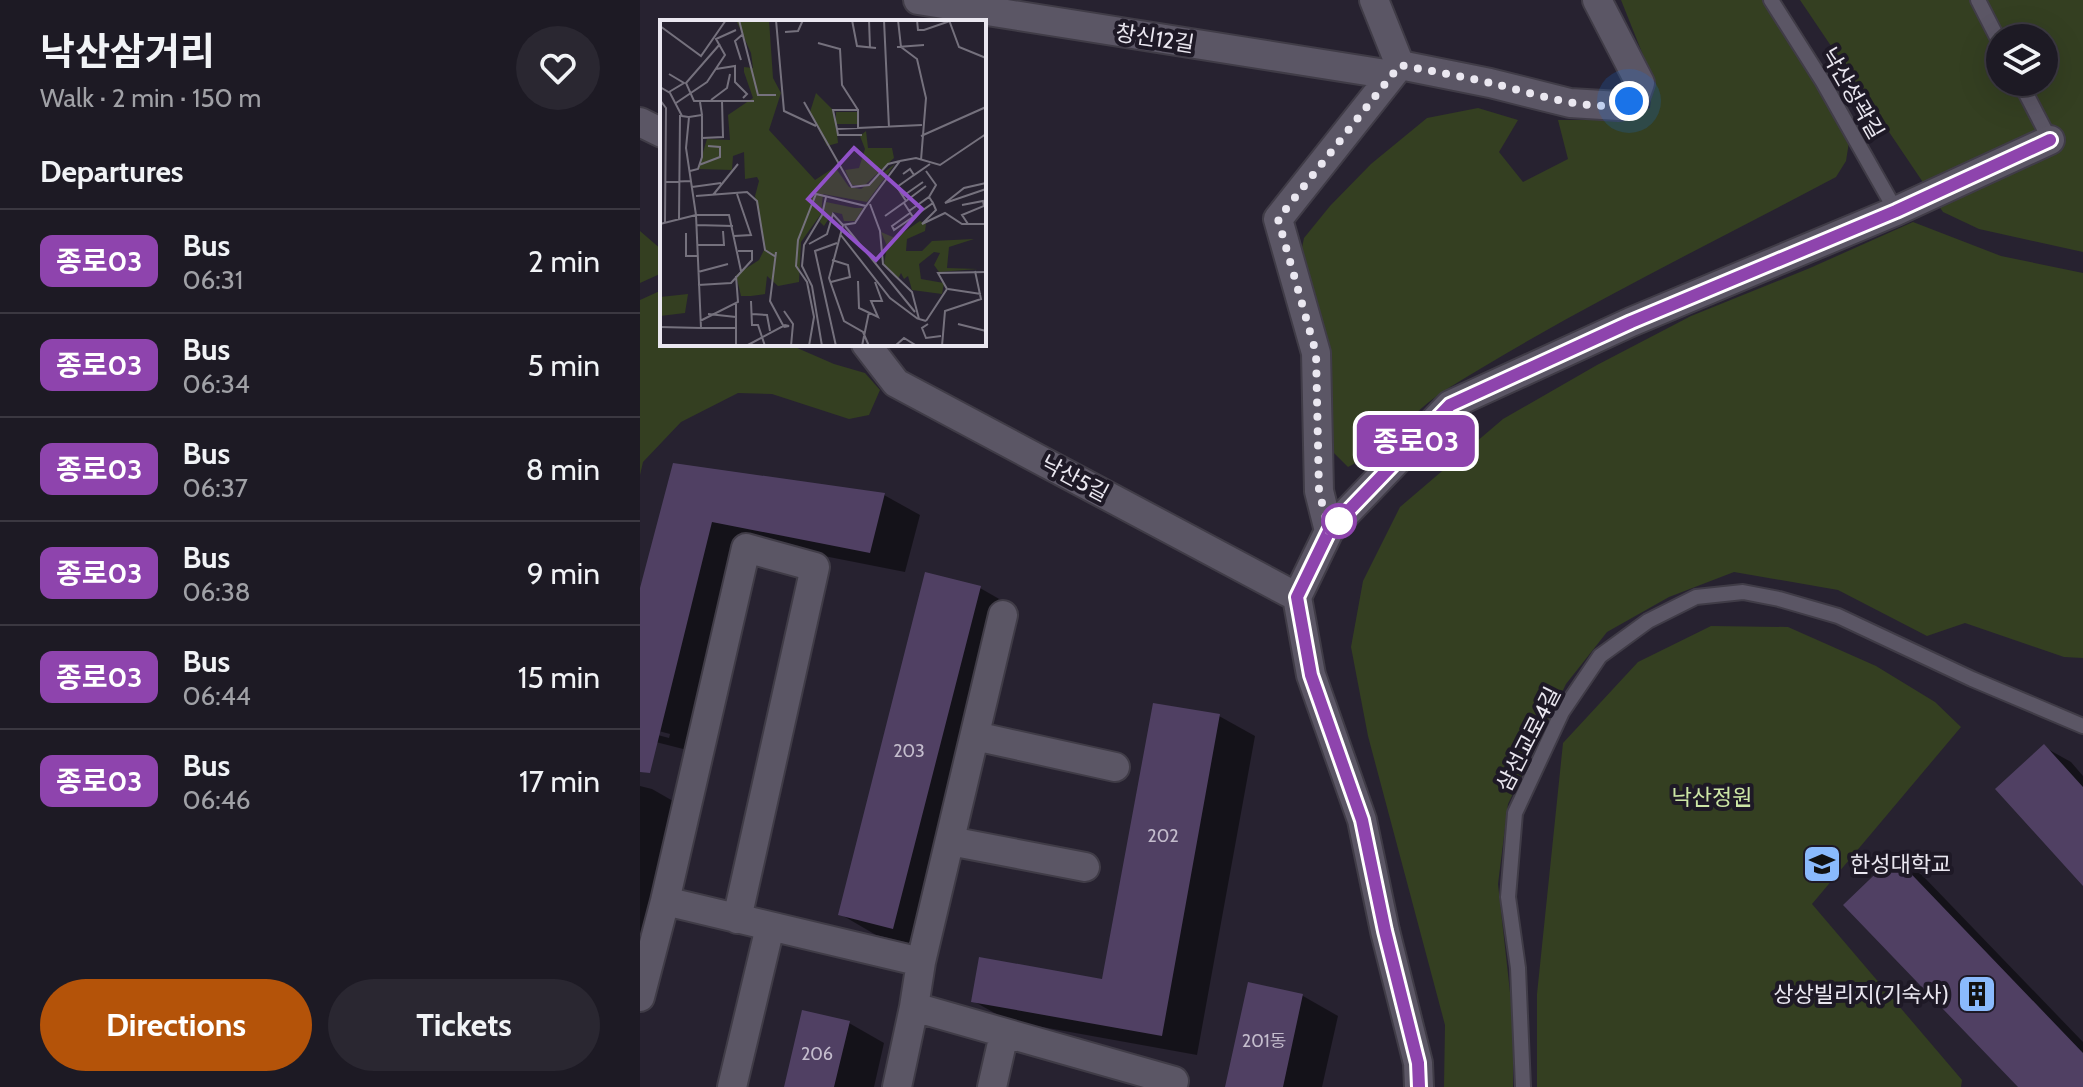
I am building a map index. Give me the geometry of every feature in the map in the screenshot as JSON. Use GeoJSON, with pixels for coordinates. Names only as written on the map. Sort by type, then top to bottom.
{"type":"FeatureCollection","features":[{"type":"Feature","properties":{"kind":"street","name":"창신12길"},"geometry":{"type":"LineString","coordinates":[[918,0],[1490,83],[1570,103],[1619,106],[1635,97],[1640,83],[1597,0]]}},
{"type":"Feature","properties":{"kind":"street"},"geometry":{"type":"LineString","coordinates":[[1329,531],[1319,491],[1316,353],[1278,219],[1396,70],[1374,0]]}},
{"type":"Feature","properties":{"kind":"street"},"geometry":{"type":"LineString","coordinates":[[640,122],[660,132]]}},
{"type":"Feature","properties":{"kind":"street"},"geometry":{"type":"LineString","coordinates":[[1419,1087],[1418,1063],[1385,931],[1362,820],[1311,675],[1297,597],[1329,531],[1450,405],[1631,322],[1896,211],[2050,140]]}},
{"type":"Feature","properties":{"kind":"street","name":"낙산5길"},"geometry":{"type":"LineString","coordinates":[[868,346],[896,383],[1297,597]]}},
{"type":"Feature","properties":{"kind":"street"},"geometry":{"type":"LineString","coordinates":[[640,997],[746,548],[815,567],[737,919]]}},
{"type":"Feature","properties":{"kind":"street"},"geometry":{"type":"LineString","coordinates":[[897,1087],[921,962],[1003,615]]}},
{"type":"Feature","properties":{"kind":"street"},"geometry":{"type":"LineString","coordinates":[[975,736],[1115,767]]}},
{"type":"Feature","properties":{"kind":"street"},"geometry":{"type":"LineString","coordinates":[[950,841],[1085,867]]}},
{"type":"Feature","properties":{"kind":"street"},"geometry":{"type":"LineString","coordinates":[[665,901],[921,962]]}},
{"type":"Feature","properties":{"kind":"street"},"geometry":{"type":"LineString","coordinates":[[732,1087],[770,927]]}},
{"type":"Feature","properties":{"kind":"street"},"geometry":{"type":"LineString","coordinates":[[914,1007],[1174,1081],[1172,1087]]}},
{"type":"Feature","properties":{"kind":"street"},"geometry":{"type":"LineString","coordinates":[[992,1087],[1004,1034]]}},
{"type":"Feature","properties":{"kind":"lane","name":"낙산성곽길"},"geometry":{"type":"LineString","coordinates":[[1771,0],[1823,82],[1896,211]]}},
{"type":"Feature","properties":{"kind":"lane"},"geometry":{"type":"LineString","coordinates":[[1978,0],[1990,24]]}},
{"type":"Feature","properties":{"kind":"lane"},"geometry":{"type":"LineString","coordinates":[[2027,96],[2050,140]]}},
{"type":"Feature","properties":{"kind":"lane","name":"삼선교로4길"},"geometry":{"type":"LineString","coordinates":[[1523,1087],[1518,968],[1508,897],[1515,813],[1562,712],[1600,656],[1648,621],[1696,597],[1743,592],[1779,599],[1838,616],[1972,679],[2083,726]]}},
{"type":"Feature","properties":{"kind":"green space"},"geometry":{"type":"Polygon","coordinates":[[[1621,0],[1766,0],[1849,142],[1846,161],[1836,177],[1494,360],[1434,398],[1376,450],[1348,467],[1326,445],[1332,387],[1328,348],[1299,262],[1304,238],[1371,164],[1427,118],[1478,108],[1518,120],[1499,152],[1523,182],[1568,159],[1558,120],[1619,120],[1650,108],[1653,80],[1621,0]]]}},
{"type":"Feature","properties":{"kind":"green space"},"geometry":{"type":"Polygon","coordinates":[[[1800,0],[2083,0],[2083,252],[1979,229],[1943,212],[1800,0]]]}},
{"type":"Feature","properties":{"kind":"green space"},"geometry":{"type":"Polygon","coordinates":[[[1913,222],[2001,256],[2083,273],[2083,658],[2064,657],[1965,623],[1927,636],[1838,590],[1734,572],[1669,597],[1607,632],[1566,684],[1508,804],[1498,884],[1513,1019],[1513,1087],[1444,1087],[1445,1025],[1368,736],[1351,647],[1363,581],[1400,507],[1503,419],[1597,365],[1691,316],[1913,222]]]}},
{"type":"Feature","properties":{"kind":"green space"},"geometry":{"type":"Polygon","coordinates":[[[640,231],[660,248],[660,274],[640,283],[640,231]]]}},
{"type":"Feature","properties":{"kind":"green space"},"geometry":{"type":"Polygon","coordinates":[[[660,291],[660,346],[793,346],[865,373],[880,390],[869,415],[849,419],[772,394],[738,393],[681,422],[643,462],[640,475],[640,300],[660,291]]]}},
{"type":"Feature","properties":{"kind":"green space","name":"낙산정원"},"geometry":{"type":"Polygon","coordinates":[[[1711,626],[1788,627],[1876,666],[1935,702],[1961,727],[1812,904],[1962,1080],[1961,1087],[1537,1087],[1537,994],[1563,743],[1638,662],[1711,626]]]}},
{"type":"Feature","properties":{"kind":"building"},"geometry":{"type":"Polygon","coordinates":[[[673,463],[885,493],[870,553],[712,522],[650,773],[640,772],[640,588],[673,463]]]}},
{"type":"Feature","properties":{"kind":"building"},"geometry":{"type":"Polygon","coordinates":[[[925,572],[981,586],[893,929],[838,915],[925,572]]]}},
{"type":"Feature","properties":{"kind":"building"},"geometry":{"type":"Polygon","coordinates":[[[1153,703],[1220,714],[1162,1036],[971,1002],[979,957],[1102,979],[1153,703]]]}},
{"type":"Feature","properties":{"kind":"building"},"geometry":{"type":"Polygon","coordinates":[[[2044,744],[2083,787],[2083,886],[1995,789],[2044,744]]]}},
{"type":"Feature","properties":{"kind":"building","name":"상상빌리지(기숙사)"},"geometry":{"type":"Polygon","coordinates":[[[1894,856],[2083,1053],[2083,1087],[2018,1087],[1843,905],[1894,856]]]}},
{"type":"Feature","properties":{"kind":"building"},"geometry":{"type":"Polygon","coordinates":[[[1248,982],[1303,994],[1283,1087],[1225,1087],[1248,982]]]}},
{"type":"Feature","properties":{"kind":"building"},"geometry":{"type":"Polygon","coordinates":[[[802,1010],[850,1021],[834,1087],[784,1087],[802,1010]]]}},
{"type":"Feature","properties":{"kind":"bus line","name":"종로03"},"geometry":{"type":"LineString","coordinates":[[1419,1087],[1418,1063],[1385,931],[1362,820],[1311,675],[1297,597],[1329,531],[1450,405],[1631,322],[1896,211],[2050,140]]}},
{"type":"Feature","properties":{"kind":"place","name":"한성대학교"},"geometry":{"type":"Point","coordinates":[1822,864]}},
{"type":"Feature","properties":{"kind":"place","name":"상상빌리지(기숙사)"},"geometry":{"type":"Point","coordinates":[1977,994]}},
{"type":"Feature","properties":{"kind":"route"},"geometry":{"type":"LineString","coordinates":[[1339,521],[1329,531],[1319,491],[1316,353],[1278,219],[1400,65],[1570,103],[1619,106],[1629,101]]}}]}
